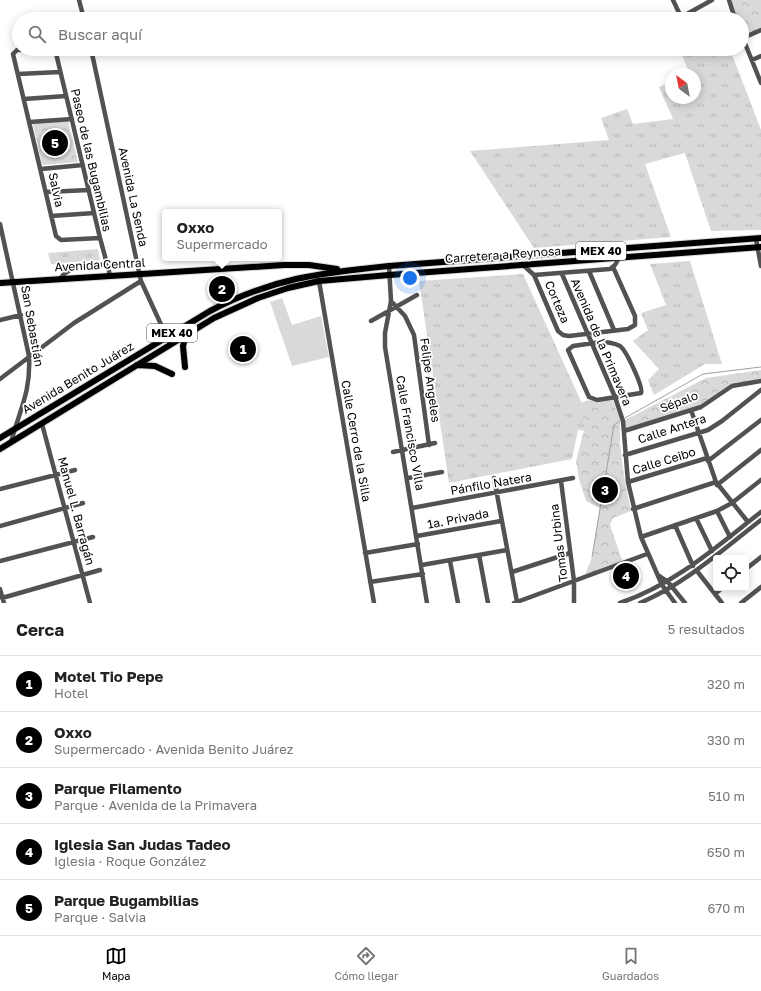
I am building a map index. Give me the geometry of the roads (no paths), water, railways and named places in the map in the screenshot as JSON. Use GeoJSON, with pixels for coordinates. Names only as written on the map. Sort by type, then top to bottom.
{"type":"FeatureCollection","features":[{"type":"Feature","properties":{"kind":"main road","name":"Carretera a Reynosa"},"geometry":{"type":"LineString","coordinates":[[345,270],[759,239]]}},
{"type":"Feature","properties":{"kind":"main road","name":"Carretera a Reynosa"},"geometry":{"type":"LineString","coordinates":[[319,281],[522,264],[759,247]]}},
{"type":"Feature","properties":{"kind":"main road"},"geometry":{"type":"LineString","coordinates":[[503,266],[516,263],[526,256]]}},
{"type":"Feature","properties":{"kind":"main road","name":"Avenida Central"},"geometry":{"type":"LineString","coordinates":[[0,283],[284,265],[345,270]]}},
{"type":"Feature","properties":{"kind":"main road","name":"MEX 40"},"geometry":{"type":"LineString","coordinates":[[167,343],[195,323],[199,317],[238,297],[271,285],[308,275],[345,270]]}},
{"type":"Feature","properties":{"kind":"main road","name":"Avenida Benito Juárez"},"geometry":{"type":"LineString","coordinates":[[0,438],[121,364],[134,361],[226,312],[258,298],[288,288],[319,281]]}},
{"type":"Feature","properties":{"kind":"main road"},"geometry":{"type":"LineString","coordinates":[[186,334],[183,346],[186,367]]}},
{"type":"Feature","properties":{"kind":"main road","name":"Avenida Benito Juárez"},"geometry":{"type":"LineString","coordinates":[[0,449],[136,365],[167,343]]}},
{"type":"Feature","properties":{"kind":"main road"},"geometry":{"type":"LineString","coordinates":[[136,365],[155,366],[172,374]]}},
{"type":"Feature","properties":{"kind":"street"},"geometry":{"type":"LineString","coordinates":[[79,0],[82,12]]}},
{"type":"Feature","properties":{"kind":"street"},"geometry":{"type":"LineString","coordinates":[[673,0],[677,12]]}},
{"type":"Feature","properties":{"kind":"street"},"geometry":{"type":"LineString","coordinates":[[688,12],[702,2],[712,0]]}},
{"type":"Feature","properties":{"kind":"street"},"geometry":{"type":"LineString","coordinates":[[729,0],[733,12]]}},
{"type":"Feature","properties":{"kind":"street"},"geometry":{"type":"LineString","coordinates":[[749,34],[761,30]]}},
{"type":"Feature","properties":{"kind":"street"},"geometry":{"type":"LineString","coordinates":[[749,53],[761,82]]}},
{"type":"Feature","properties":{"kind":"street","name":"Salvia"},"geometry":{"type":"LineString","coordinates":[[14,56],[51,216],[58,239],[100,238]]}},
{"type":"Feature","properties":{"kind":"street","name":"Paseo de las Bugambilias"},"geometry":{"type":"LineString","coordinates":[[57,56],[110,275]]}},
{"type":"Feature","properties":{"kind":"street","name":"Avenida La Senda"},"geometry":{"type":"LineString","coordinates":[[93,56],[141,281],[167,343]]}},
{"type":"Feature","properties":{"kind":"street"},"geometry":{"type":"LineString","coordinates":[[752,60],[761,56]]}},
{"type":"Feature","properties":{"kind":"street"},"geometry":{"type":"LineString","coordinates":[[18,74],[60,72]]}},
{"type":"Feature","properties":{"kind":"street"},"geometry":{"type":"LineString","coordinates":[[24,99],[66,96]]}},
{"type":"Feature","properties":{"kind":"street"},"geometry":{"type":"LineString","coordinates":[[30,122],[72,119]]}},
{"type":"Feature","properties":{"kind":"street"},"geometry":{"type":"LineString","coordinates":[[41,169],[83,165]]}},
{"type":"Feature","properties":{"kind":"street"},"geometry":{"type":"LineString","coordinates":[[46,192],[89,190]]}},
{"type":"Feature","properties":{"kind":"street"},"geometry":{"type":"LineString","coordinates":[[51,216],[94,213]]}},
{"type":"Feature","properties":{"kind":"street","name":"San Sebastián"},"geometry":{"type":"LineString","coordinates":[[0,224],[21,315],[29,356],[30,373],[28,390],[11,442]]}},
{"type":"Feature","properties":{"kind":"street"},"geometry":{"type":"LineString","coordinates":[[759,239],[761,266]]}},
{"type":"Feature","properties":{"kind":"street"},"geometry":{"type":"LineString","coordinates":[[562,274],[613,267],[619,258]]}},
{"type":"Feature","properties":{"kind":"street"},"geometry":{"type":"LineString","coordinates":[[60,279],[66,272],[73,268],[107,264]]}},
{"type":"Feature","properties":{"kind":"street"},"geometry":{"type":"LineString","coordinates":[[522,264],[534,275]]}},
{"type":"Feature","properties":{"kind":"street","name":"Calle Francisco Villa"},"geometry":{"type":"LineString","coordinates":[[389,266],[391,301],[388,312],[385,347],[408,478],[427,603]]}},
{"type":"Feature","properties":{"kind":"street"},"geometry":{"type":"LineString","coordinates":[[587,334],[628,329],[634,325],[635,316],[613,267]]}},
{"type":"Feature","properties":{"kind":"street"},"geometry":{"type":"LineString","coordinates":[[589,271],[614,330]]}},
{"type":"Feature","properties":{"kind":"street","name":"Avenida de la Primavera"},"geometry":{"type":"LineString","coordinates":[[534,275],[562,274],[615,397],[623,421],[628,482],[633,509],[641,537],[662,586],[674,603]]}},
{"type":"Feature","properties":{"kind":"street","name":"Corteza"},"geometry":{"type":"LineString","coordinates":[[534,275],[558,331],[563,335],[587,334]]}},
{"type":"Feature","properties":{"kind":"street"},"geometry":{"type":"LineString","coordinates":[[0,379],[86,315],[141,281]]}},
{"type":"Feature","properties":{"kind":"street","name":"Calle Cerro de la Silla"},"geometry":{"type":"LineString","coordinates":[[319,281],[374,603]]}},
{"type":"Feature","properties":{"kind":"street"},"geometry":{"type":"LineString","coordinates":[[370,321],[398,307],[417,295]]}},
{"type":"Feature","properties":{"kind":"street","name":"Felipe Angeles"},"geometry":{"type":"LineString","coordinates":[[391,301],[398,307],[410,323],[414,335],[429,445]]}},
{"type":"Feature","properties":{"kind":"street"},"geometry":{"type":"LineString","coordinates":[[0,320],[21,315]]}},
{"type":"Feature","properties":{"kind":"street"},"geometry":{"type":"LineString","coordinates":[[591,342],[607,342],[620,346],[638,379],[642,392],[639,395],[591,399],[569,354],[568,348],[591,342]]}},
{"type":"Feature","properties":{"kind":"street","name":"Sépalo"},"geometry":{"type":"LineString","coordinates":[[624,432],[701,407],[732,386],[761,382]]}},
{"type":"Feature","properties":{"kind":"street","name":"Calle Antera"},"geometry":{"type":"LineString","coordinates":[[625,455],[698,433],[715,426],[761,390]]}},
{"type":"Feature","properties":{"kind":"street"},"geometry":{"type":"LineString","coordinates":[[691,410],[716,484],[748,522]]}},
{"type":"Feature","properties":{"kind":"street","name":"Calle Ceibo"},"geometry":{"type":"LineString","coordinates":[[628,482],[707,460],[761,420]]}},
{"type":"Feature","properties":{"kind":"street","name":"Manuel L. Barragán"},"geometry":{"type":"LineString","coordinates":[[42,424],[90,603]]}},
{"type":"Feature","properties":{"kind":"street"},"geometry":{"type":"LineString","coordinates":[[393,452],[435,443]]}},
{"type":"Feature","properties":{"kind":"street"},"geometry":{"type":"LineString","coordinates":[[633,509],[716,484],[761,450]]}},
{"type":"Feature","properties":{"kind":"street"},"geometry":{"type":"LineString","coordinates":[[0,489],[75,470]]}},
{"type":"Feature","properties":{"kind":"street"},"geometry":{"type":"LineString","coordinates":[[408,478],[442,472]]}},
{"type":"Feature","properties":{"kind":"street"},"geometry":{"type":"LineString","coordinates":[[494,478],[501,521],[512,572],[516,603],[647,554]]}},
{"type":"Feature","properties":{"kind":"street","name":"Pánfilo Natera"},"geometry":{"type":"LineString","coordinates":[[412,508],[573,478]]}},
{"type":"Feature","properties":{"kind":"street"},"geometry":{"type":"LineString","coordinates":[[641,537],[717,511],[732,503],[761,480]]}},
{"type":"Feature","properties":{"kind":"street","name":"Tomas Urbina"},"geometry":{"type":"LineString","coordinates":[[561,481],[574,581],[574,603]]}},
{"type":"Feature","properties":{"kind":"street"},"geometry":{"type":"LineString","coordinates":[[0,526],[83,503]]}},
{"type":"Feature","properties":{"kind":"street"},"geometry":{"type":"LineString","coordinates":[[717,511],[730,537]]}},
{"type":"Feature","properties":{"kind":"street"},"geometry":{"type":"LineString","coordinates":[[620,603],[662,586],[692,566],[761,512]]}},
{"type":"Feature","properties":{"kind":"street"},"geometry":{"type":"LineString","coordinates":[[696,518],[712,551]]}},
{"type":"Feature","properties":{"kind":"street"},"geometry":{"type":"LineString","coordinates":[[640,603],[673,587],[697,571],[761,520]]}},
{"type":"Feature","properties":{"kind":"street","name":"1a. Privada"},"geometry":{"type":"LineString","coordinates":[[417,536],[501,521]]}},
{"type":"Feature","properties":{"kind":"street"},"geometry":{"type":"LineString","coordinates":[[675,525],[692,566]]}},
{"type":"Feature","properties":{"kind":"street"},"geometry":{"type":"LineString","coordinates":[[0,561],[93,537]]}},
{"type":"Feature","properties":{"kind":"street"},"geometry":{"type":"LineString","coordinates":[[365,553],[418,544]]}},
{"type":"Feature","properties":{"kind":"street"},"geometry":{"type":"LineString","coordinates":[[422,565],[507,550]]}},
{"type":"Feature","properties":{"kind":"street"},"geometry":{"type":"LineString","coordinates":[[512,572],[570,554]]}},
{"type":"Feature","properties":{"kind":"street"},"geometry":{"type":"LineString","coordinates":[[479,555],[488,603]]}},
{"type":"Feature","properties":{"kind":"street"},"geometry":{"type":"LineString","coordinates":[[749,567],[761,557]]}},
{"type":"Feature","properties":{"kind":"street"},"geometry":{"type":"LineString","coordinates":[[450,561],[458,603]]}},
{"type":"Feature","properties":{"kind":"street"},"geometry":{"type":"LineString","coordinates":[[0,589],[3,601],[100,570]]}},
{"type":"Feature","properties":{"kind":"street"},"geometry":{"type":"LineString","coordinates":[[697,571],[722,603]]}},
{"type":"Feature","properties":{"kind":"street"},"geometry":{"type":"LineString","coordinates":[[370,582],[423,574]]}},
{"type":"Feature","properties":{"kind":"street","name":"Avenida de la Primavera"},"geometry":{"type":"LineString","coordinates":[[658,575],[673,587],[685,603]]}},
{"type":"Feature","properties":{"kind":"street"},"geometry":{"type":"LineString","coordinates":[[741,603],[761,587]]}},
{"type":"Feature","properties":{"kind":"street"},"geometry":{"type":"LineString","coordinates":[[715,594],[718,591]]}},
{"type":"Feature","properties":{"kind":"waterway"},"geometry":{"type":"LineString","coordinates":[[625,418],[703,374],[761,367]]}},
{"type":"Feature","properties":{"kind":"waterway"},"geometry":{"type":"LineString","coordinates":[[592,557],[614,425],[620,421]]}},
{"type":"Feature","properties":{"kind":"place","name":"Parque Bugambilias"},"geometry":{"type":"Point","coordinates":[55,143]}},
{"type":"Feature","properties":{"kind":"place","name":"Oxxo"},"geometry":{"type":"Point","coordinates":[222,289]}},
{"type":"Feature","properties":{"kind":"place","name":"Motel Tio Pepe"},"geometry":{"type":"Point","coordinates":[243,349]}},
{"type":"Feature","properties":{"kind":"place","name":"Parque Filamento"},"geometry":{"type":"Point","coordinates":[605,490]}},
{"type":"Feature","properties":{"kind":"place","name":"Iglesia San Judas Tadeo"},"geometry":{"type":"Point","coordinates":[626,576]}}]}
